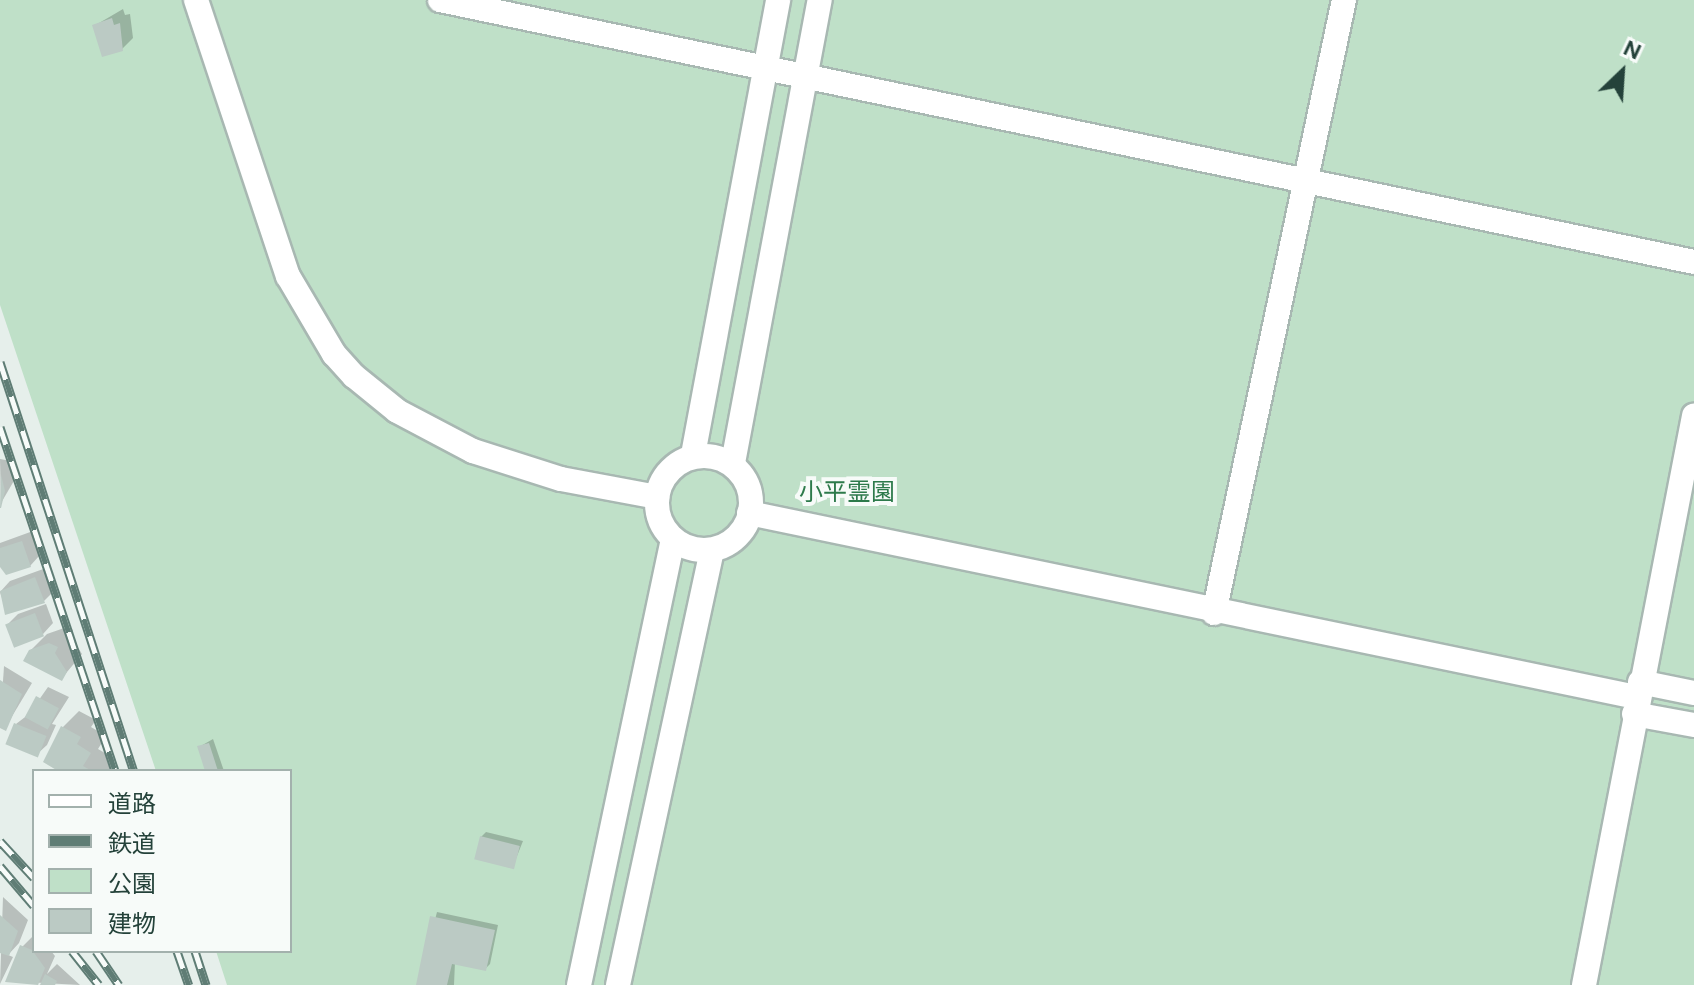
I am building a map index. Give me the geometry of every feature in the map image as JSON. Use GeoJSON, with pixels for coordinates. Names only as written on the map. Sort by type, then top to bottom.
{"type":"FeatureCollection","features":[{"type":"Feature","properties":{"kind":"lane"},"geometry":{"type":"LineString","coordinates":[[196,0],[288,276],[334,354],[397,411],[473,451],[561,479],[657,497]]}},
{"type":"Feature","properties":{"kind":"lane"},"geometry":{"type":"LineString","coordinates":[[440,0],[805,74],[1308,184],[1694,262]]}},
{"type":"Feature","properties":{"kind":"lane"},"geometry":{"type":"LineString","coordinates":[[693,455],[778,0]]}},
{"type":"Feature","properties":{"kind":"lane"},"geometry":{"type":"LineString","coordinates":[[733,463],[820,0]]}},
{"type":"Feature","properties":{"kind":"lane"},"geometry":{"type":"LineString","coordinates":[[1214,613],[1308,184],[1344,0]]}},
{"type":"Feature","properties":{"kind":"lane"},"geometry":{"type":"LineString","coordinates":[[1584,985],[1636,697],[1694,416]]}},
{"type":"Feature","properties":{"kind":"lane"},"geometry":{"type":"LineString","coordinates":[[693,455],[733,463],[747,479],[749,513],[731,542],[712,551],[693,550],[673,539],[659,520],[657,497],[674,465],[693,455]]}},
{"type":"Feature","properties":{"kind":"lane"},"geometry":{"type":"LineString","coordinates":[[749,513],[1214,613],[1636,697],[1694,725]]}},
{"type":"Feature","properties":{"kind":"lane"},"geometry":{"type":"LineString","coordinates":[[579,985],[673,539]]}},
{"type":"Feature","properties":{"kind":"lane"},"geometry":{"type":"LineString","coordinates":[[618,985],[712,551]]}},
{"type":"Feature","properties":{"kind":"lane"},"geometry":{"type":"LineString","coordinates":[[1636,697],[1694,693]]}},
{"type":"Feature","properties":{"kind":"green space","name":"小平霊園"},"geometry":{"type":"Polygon","coordinates":[[[0,0],[1694,0],[1694,985],[227,985],[217,953],[292,953],[292,769],[155,769],[0,305],[0,0]]]}},
{"type":"Feature","properties":{"kind":"building"},"geometry":{"type":"Polygon","coordinates":[[[112,18],[114,25],[120,23],[123,51],[102,57],[92,25],[112,18]]]}},
{"type":"Feature","properties":{"kind":"building"},"geometry":{"type":"Polygon","coordinates":[[[1,475],[5,491],[0,508],[1,475]]]}},
{"type":"Feature","properties":{"kind":"building"},"geometry":{"type":"Polygon","coordinates":[[[22,541],[31,567],[6,575],[0,567],[0,548],[22,541]]]}},
{"type":"Feature","properties":{"kind":"building"},"geometry":{"type":"Polygon","coordinates":[[[35,577],[45,603],[5,615],[0,591],[35,577]]]}},
{"type":"Feature","properties":{"kind":"building"},"geometry":{"type":"Polygon","coordinates":[[[35,613],[44,636],[14,648],[5,624],[35,613]]]}},
{"type":"Feature","properties":{"kind":"building"},"geometry":{"type":"Polygon","coordinates":[[[49,643],[58,647],[55,653],[67,672],[62,681],[23,661],[29,650],[49,643]]]}},
{"type":"Feature","properties":{"kind":"building"},"geometry":{"type":"Polygon","coordinates":[[[0,680],[22,694],[6,731],[0,728],[0,680]]]}},
{"type":"Feature","properties":{"kind":"building"},"geometry":{"type":"Polygon","coordinates":[[[36,696],[59,708],[48,729],[25,717],[36,696]]]}},
{"type":"Feature","properties":{"kind":"building"},"geometry":{"type":"Polygon","coordinates":[[[14,723],[46,736],[38,757],[5,744],[14,723]]]}},
{"type":"Feature","properties":{"kind":"building"},"geometry":{"type":"Polygon","coordinates":[[[61,726],[81,737],[77,744],[91,753],[83,766],[88,769],[55,769],[43,762],[61,726]]]}},
{"type":"Feature","properties":{"kind":"building"},"geometry":{"type":"Polygon","coordinates":[[[209,743],[217,769],[204,769],[197,746],[209,743]]]}},
{"type":"Feature","properties":{"kind":"building"},"geometry":{"type":"Polygon","coordinates":[[[480,836],[520,846],[514,869],[474,859],[480,836]]]}},
{"type":"Feature","properties":{"kind":"building"},"geometry":{"type":"Polygon","coordinates":[[[0,915],[18,931],[9,956],[0,953],[0,915]]]}},
{"type":"Feature","properties":{"kind":"building"},"geometry":{"type":"Polygon","coordinates":[[[430,916],[495,930],[486,971],[452,964],[447,985],[416,985],[430,916]]]}},
{"type":"Feature","properties":{"kind":"building"},"geometry":{"type":"Polygon","coordinates":[[[20,945],[32,950],[45,968],[38,985],[5,982],[20,945]]]}},
{"type":"Feature","properties":{"kind":"building"},"geometry":{"type":"Polygon","coordinates":[[[45,974],[57,981],[55,985],[40,985],[45,974]]]}},
{"type":"Feature","properties":{"kind":"railway"},"geometry":{"type":"LineString","coordinates":[[0,362],[133,769]]}},
{"type":"Feature","properties":{"kind":"railway"},"geometry":{"type":"LineString","coordinates":[[0,427],[114,769]]}},
{"type":"Feature","properties":{"kind":"railway"},"geometry":{"type":"LineString","coordinates":[[0,841],[32,876]]}},
{"type":"Feature","properties":{"kind":"railway"},"geometry":{"type":"LineString","coordinates":[[0,866],[32,904]]}},
{"type":"Feature","properties":{"kind":"railway"},"geometry":{"type":"LineString","coordinates":[[74,953],[99,985]]}},
{"type":"Feature","properties":{"kind":"railway"},"geometry":{"type":"LineString","coordinates":[[97,953],[119,985]]}},
{"type":"Feature","properties":{"kind":"railway"},"geometry":{"type":"LineString","coordinates":[[178,953],[189,985]]}},
{"type":"Feature","properties":{"kind":"railway"},"geometry":{"type":"LineString","coordinates":[[196,953],[206,985]]}}]}
